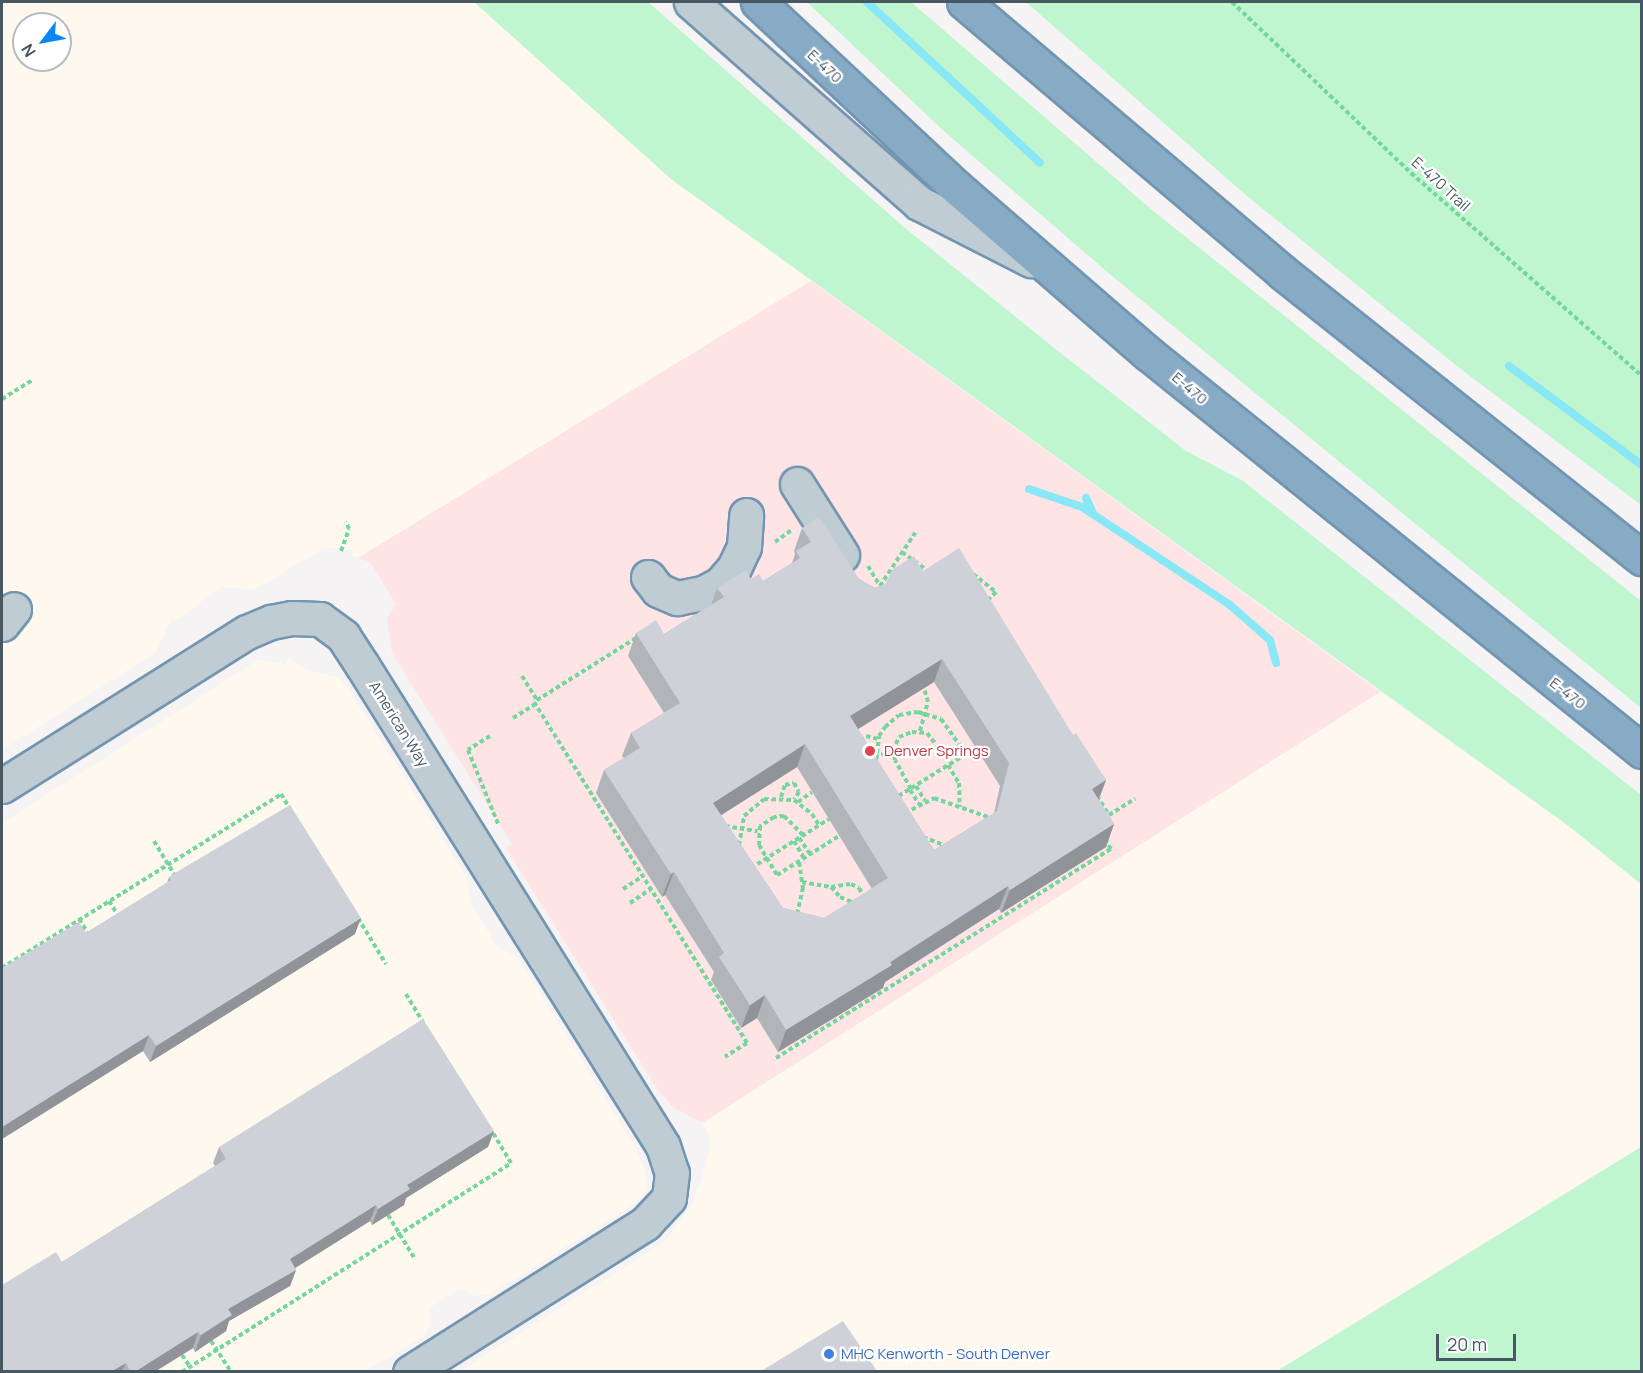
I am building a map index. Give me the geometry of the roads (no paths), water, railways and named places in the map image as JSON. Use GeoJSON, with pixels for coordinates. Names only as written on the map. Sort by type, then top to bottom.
{"type":"FeatureCollection","features":[{"type":"Feature","properties":{"kind":"highway","name":"E-470"},"geometry":{"type":"LineString","coordinates":[[758,2],[1047,268],[1268,452],[1641,752]]}},
{"type":"Feature","properties":{"kind":"highway"},"geometry":{"type":"LineString","coordinates":[[975,8],[1282,272],[1641,558]]}},
{"type":"Feature","properties":{"kind":"street"},"geometry":{"type":"LineString","coordinates":[[691,2],[919,203],[1047,268]]}},
{"type":"Feature","properties":{"kind":"street"},"geometry":{"type":"LineString","coordinates":[[797,484],[862,571]]}},
{"type":"Feature","properties":{"kind":"street"},"geometry":{"type":"LineString","coordinates":[[648,577],[666,596],[693,596],[711,590],[726,579],[739,558],[747,532],[746,515]]}},
{"type":"Feature","properties":{"kind":"street","name":"American Way"},"geometry":{"type":"LineString","coordinates":[[2,786],[247,632],[292,618],[320,620],[342,636],[663,1146],[669,1159],[673,1185],[665,1204],[646,1223],[410,1371]]}},
{"type":"Feature","properties":{"kind":"waterway"},"geometry":{"type":"LineString","coordinates":[[867,2],[1040,163]]}},
{"type":"Feature","properties":{"kind":"waterway"},"geometry":{"type":"LineString","coordinates":[[1509,366],[1642,465]]}},
{"type":"Feature","properties":{"kind":"waterway"},"geometry":{"type":"LineString","coordinates":[[1029,489],[1082,507],[1230,605],[1270,640],[1276,663]]}},
{"type":"Feature","properties":{"kind":"waterway"},"geometry":{"type":"LineString","coordinates":[[1086,498],[1093,513]]}},
{"type":"Feature","properties":{"kind":"place","name":"Denver Springs"},"geometry":{"type":"Point","coordinates":[870,751]}},
{"type":"Feature","properties":{"kind":"place","name":"MHC Kenworth - South Denver"},"geometry":{"type":"Point","coordinates":[829,1354]}}]}
